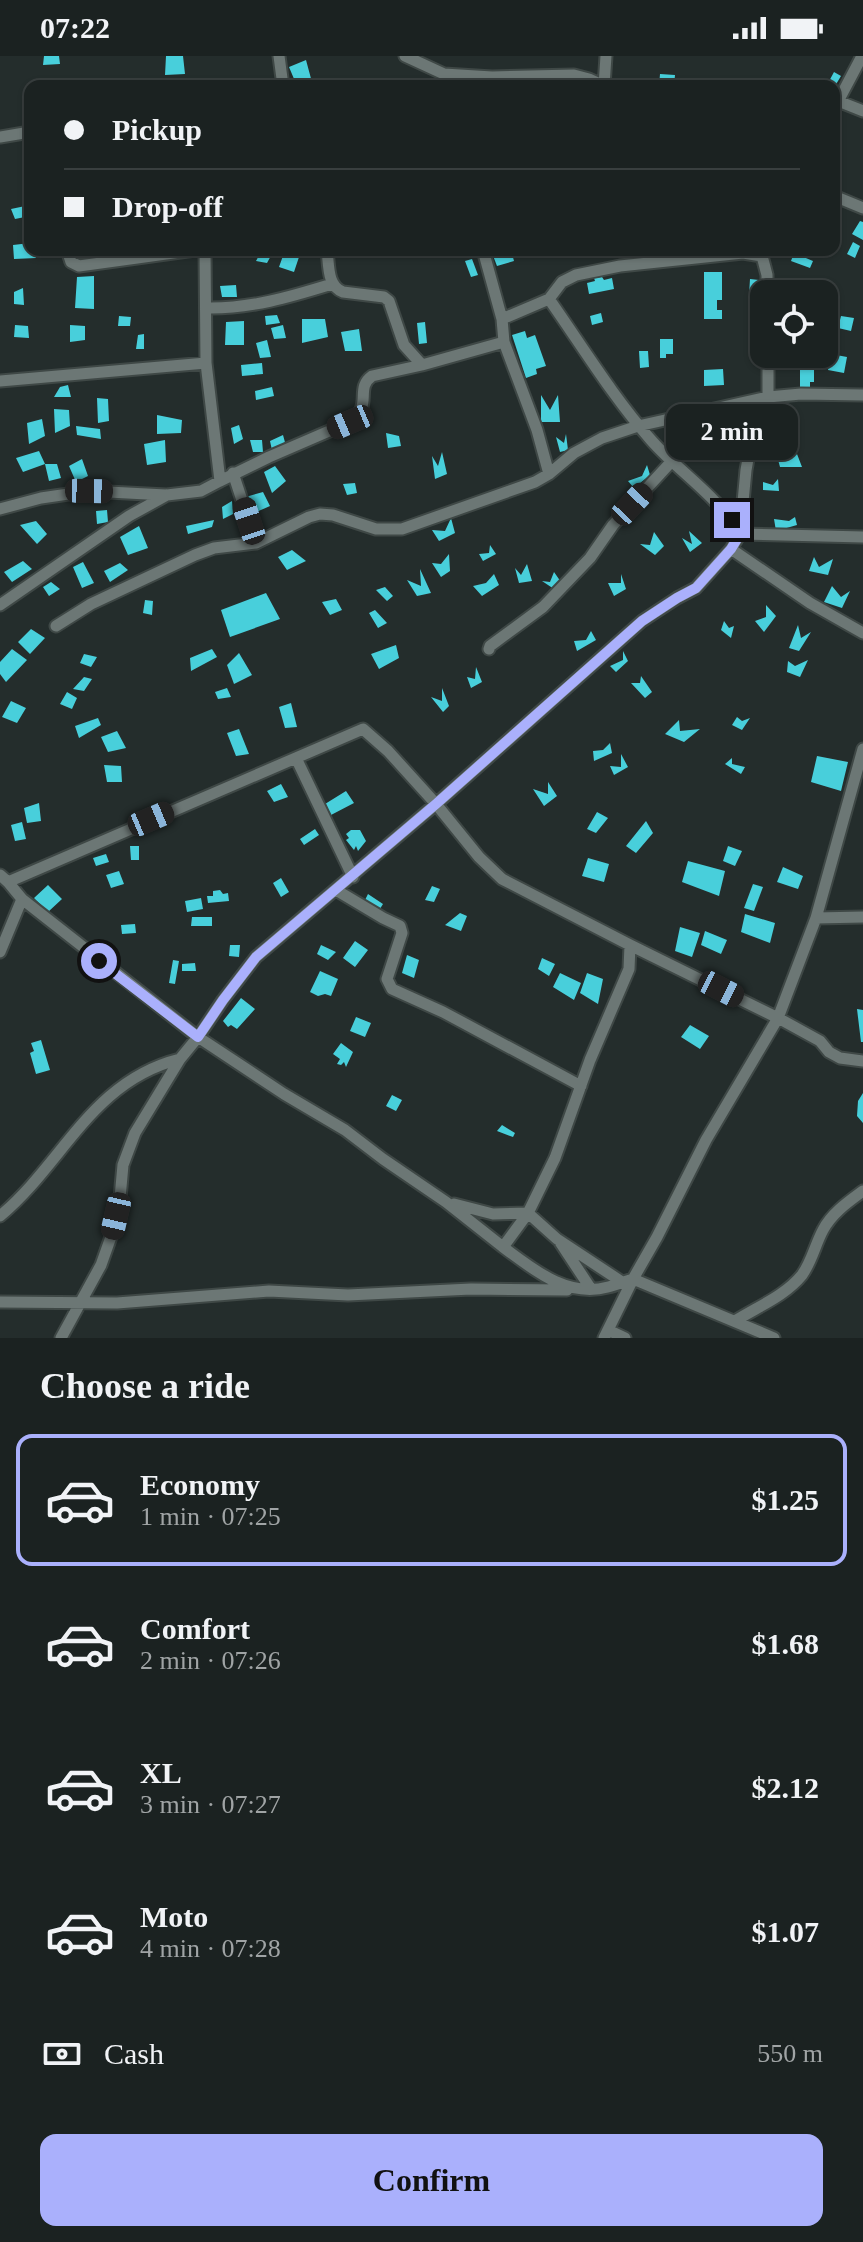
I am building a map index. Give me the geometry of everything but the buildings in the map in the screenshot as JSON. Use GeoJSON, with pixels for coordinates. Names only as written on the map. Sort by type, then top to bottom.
{"type":"FeatureCollection","features":[{"type":"Feature","properties":{"kind":"street"},"geometry":{"type":"LineString","coordinates":[[279,56],[282,80]]}},
{"type":"Feature","properties":{"kind":"street"},"geometry":{"type":"LineString","coordinates":[[405,56],[445,80],[574,75],[591,80]]}},
{"type":"Feature","properties":{"kind":"street"},"geometry":{"type":"LineString","coordinates":[[604,80],[606,56]]}},
{"type":"Feature","properties":{"kind":"street"},"geometry":{"type":"LineString","coordinates":[[840,97],[862,56]]}},
{"type":"Feature","properties":{"kind":"street"},"geometry":{"type":"LineString","coordinates":[[840,106],[863,111]]}},
{"type":"Feature","properties":{"kind":"street"},"geometry":{"type":"LineString","coordinates":[[0,137],[24,133]]}},
{"type":"Feature","properties":{"kind":"street"},"geometry":{"type":"LineString","coordinates":[[840,198],[863,208]]}},
{"type":"Feature","properties":{"kind":"street"},"geometry":{"type":"LineString","coordinates":[[69,256],[71,262],[79,266],[152,256]]}},
{"type":"Feature","properties":{"kind":"street"},"geometry":{"type":"LineString","coordinates":[[205,256],[206,363],[220,481]]}},
{"type":"Feature","properties":{"kind":"street"},"geometry":{"type":"LineString","coordinates":[[328,256],[332,284],[337,291],[384,297],[389,301],[404,345],[422,365]]}},
{"type":"Feature","properties":{"kind":"street"},"geometry":{"type":"LineString","coordinates":[[485,256],[502,319],[504,342],[537,430],[549,474]]}},
{"type":"Feature","properties":{"kind":"street"},"geometry":{"type":"LineString","coordinates":[[502,319],[549,299],[562,282],[576,275],[680,256]]}},
{"type":"Feature","properties":{"kind":"street"},"geometry":{"type":"LineString","coordinates":[[764,256],[767,280]]}},
{"type":"Feature","properties":{"kind":"street"},"geometry":{"type":"LineString","coordinates":[[206,308],[251,306],[332,284]]}},
{"type":"Feature","properties":{"kind":"street"},"geometry":{"type":"LineString","coordinates":[[549,299],[638,426],[732,520],[740,534]]}},
{"type":"Feature","properties":{"kind":"street"},"geometry":{"type":"LineString","coordinates":[[0,509],[41,498],[89,491],[167,495],[201,491],[233,473],[359,416],[364,384],[372,376],[504,342]]}},
{"type":"Feature","properties":{"kind":"street"},"geometry":{"type":"LineString","coordinates":[[400,370],[404,345]]}},
{"type":"Feature","properties":{"kind":"street"},"geometry":{"type":"LineString","coordinates":[[0,381],[206,363]]}},
{"type":"Feature","properties":{"kind":"street"},"geometry":{"type":"LineString","coordinates":[[61,1338],[101,1265],[120,1198],[123,1165],[135,1133],[180,1059],[256,957],[353,877],[642,621],[696,588],[731,549],[740,534],[746,470],[764,398],[767,368]]}},
{"type":"Feature","properties":{"kind":"street"},"geometry":{"type":"LineString","coordinates":[[56,626],[91,604],[195,555],[214,548],[256,543],[309,517],[333,515],[376,529],[402,529],[535,482],[574,453],[602,438],[638,426],[764,398],[801,394],[863,395]]}},
{"type":"Feature","properties":{"kind":"street"},"geometry":{"type":"LineString","coordinates":[[489,649],[553,597],[671,462]]}},
{"type":"Feature","properties":{"kind":"street"},"geometry":{"type":"LineString","coordinates":[[233,473],[256,543]]}},
{"type":"Feature","properties":{"kind":"street"},"geometry":{"type":"LineString","coordinates":[[0,605],[129,516],[167,495]]}},
{"type":"Feature","properties":{"kind":"street"},"geometry":{"type":"LineString","coordinates":[[740,534],[863,537]]}},
{"type":"Feature","properties":{"kind":"street"},"geometry":{"type":"LineString","coordinates":[[731,549],[810,603],[863,633]]}},
{"type":"Feature","properties":{"kind":"street"},"geometry":{"type":"LineString","coordinates":[[577,1290],[550,1279],[345,1130],[198,1037],[22,899],[4,879],[363,729],[388,751],[479,857],[502,879],[778,1018],[820,1041],[829,1052],[840,1058],[863,1061]]}},
{"type":"Feature","properties":{"kind":"street"},"geometry":{"type":"LineString","coordinates":[[625,1338],[606,1334],[627,1280],[657,1237],[706,1140],[778,1018],[816,918],[863,749]]}},
{"type":"Feature","properties":{"kind":"street"},"geometry":{"type":"LineString","coordinates":[[296,758],[353,877]]}},
{"type":"Feature","properties":{"kind":"street"},"geometry":{"type":"LineString","coordinates":[[336,890],[402,928],[387,979],[392,989],[443,1012],[581,1086]]}},
{"type":"Feature","properties":{"kind":"street"},"geometry":{"type":"LineString","coordinates":[[0,952],[22,899]]}},
{"type":"Feature","properties":{"kind":"street"},"geometry":{"type":"LineString","coordinates":[[816,918],[863,917]]}},
{"type":"Feature","properties":{"kind":"street"},"geometry":{"type":"LineString","coordinates":[[503,1247],[528,1213],[555,1158],[629,969],[630,945]]}},
{"type":"Feature","properties":{"kind":"street"},"geometry":{"type":"LineString","coordinates":[[629,969],[646,953]]}},
{"type":"Feature","properties":{"kind":"street"},"geometry":{"type":"LineString","coordinates":[[0,1216],[36,1179],[86,1118],[140,1073],[180,1059]]}},
{"type":"Feature","properties":{"kind":"street"},"geometry":{"type":"LineString","coordinates":[[735,1321],[787,1289],[802,1274],[823,1229],[842,1206],[863,1191]]}},
{"type":"Feature","properties":{"kind":"street"},"geometry":{"type":"LineString","coordinates":[[446,1202],[493,1214],[528,1213],[557,1239],[627,1280],[774,1338]]}},
{"type":"Feature","properties":{"kind":"street"},"geometry":{"type":"LineString","coordinates":[[557,1239],[591,1289]]}},
{"type":"Feature","properties":{"kind":"street"},"geometry":{"type":"LineString","coordinates":[[0,1302],[117,1303],[269,1291],[348,1295],[471,1289],[577,1290],[607,1288],[627,1280]]}},
{"type":"Feature","properties":{"kind":"route"},"geometry":{"type":"LineString","coordinates":[[99,961],[198,1037],[256,957],[353,877],[642,621],[696,588],[731,549],[740,534],[732,520]]}}]}
